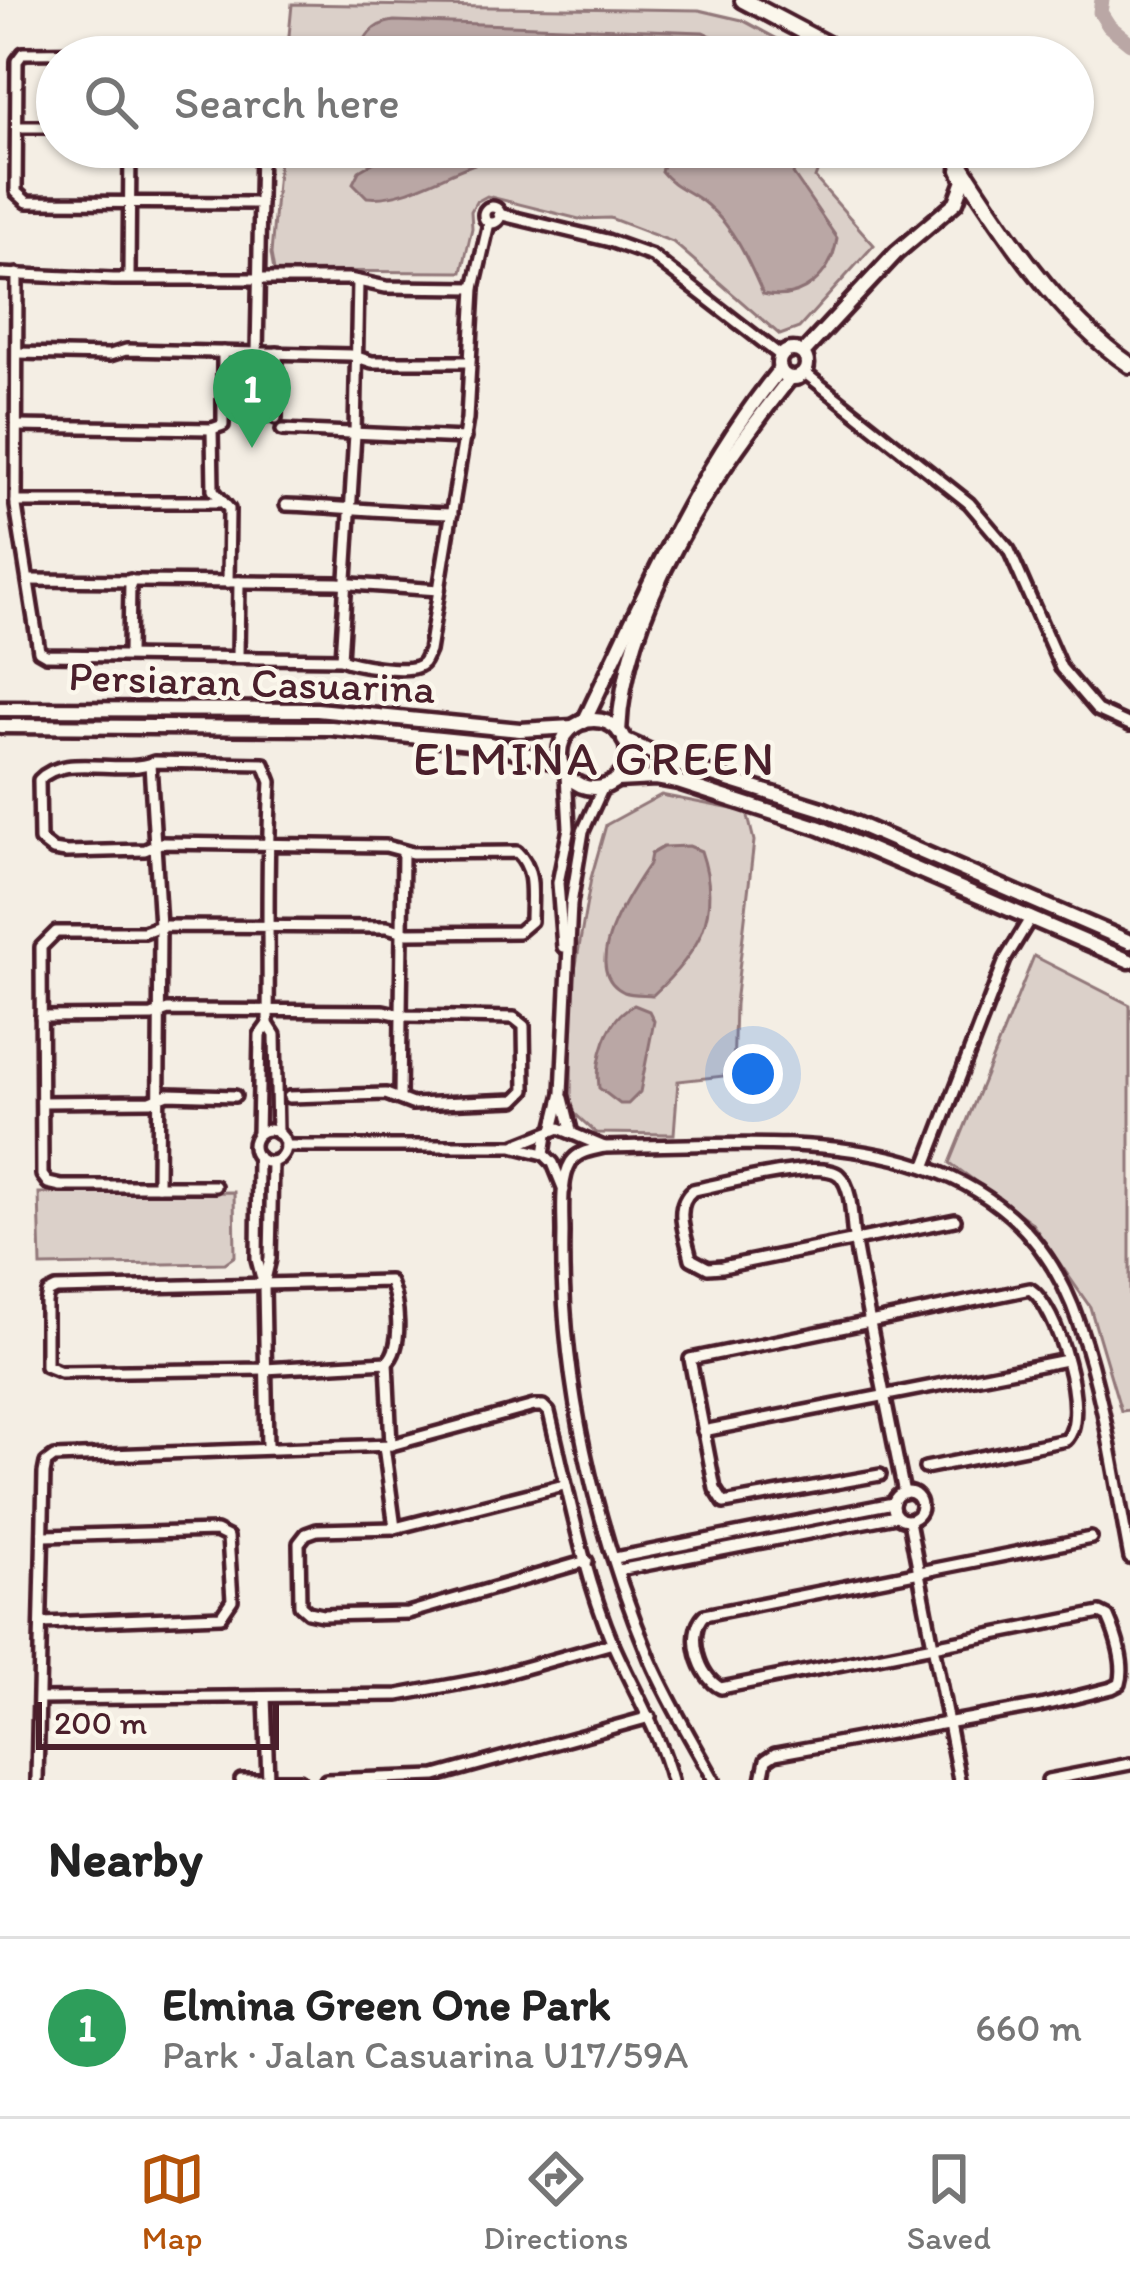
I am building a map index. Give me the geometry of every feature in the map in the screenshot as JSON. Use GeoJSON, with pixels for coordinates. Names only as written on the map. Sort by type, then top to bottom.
{"type":"FeatureCollection","features":[{"type":"Feature","properties":{"kind":"main road"},"geometry":{"type":"LineString","coordinates":[[743,0],[811,36]]}},
{"type":"Feature","properties":{"kind":"main road"},"geometry":{"type":"LineString","coordinates":[[963,168],[1060,305],[1130,365]]}},
{"type":"Feature","properties":{"kind":"street"},"geometry":{"type":"LineString","coordinates":[[36,52],[23,52],[17,61],[16,192],[20,198],[27,202],[260,203]]}},
{"type":"Feature","properties":{"kind":"street"},"geometry":{"type":"LineString","coordinates":[[17,127],[36,127]]}},
{"type":"Feature","properties":{"kind":"street"},"geometry":{"type":"LineString","coordinates":[[129,276],[130,168]]}},
{"type":"Feature","properties":{"kind":"street"},"geometry":{"type":"LineString","coordinates":[[256,353],[261,168]]}},
{"type":"Feature","properties":{"kind":"street"},"geometry":{"type":"LineString","coordinates":[[956,202],[964,181],[959,168]]}},
{"type":"Feature","properties":{"kind":"street"},"geometry":{"type":"LineString","coordinates":[[803,353],[896,253],[956,202],[966,199],[991,207]]}},
{"type":"Feature","properties":{"kind":"street"},"geometry":{"type":"LineString","coordinates":[[16,274],[16,502],[39,652],[46,655],[340,659],[411,668],[421,664],[429,651],[465,438],[474,288],[489,223],[484,218],[486,210],[495,208],[500,214],[652,256],[784,368],[805,373],[969,503],[1009,550],[1061,668],[1097,710],[1130,725]]}},
{"type":"Feature","properties":{"kind":"street"},"geometry":{"type":"LineString","coordinates":[[0,274],[258,277],[474,288]]}},
{"type":"Feature","properties":{"kind":"street"},"geometry":{"type":"LineString","coordinates":[[340,659],[355,434],[358,281]]}},
{"type":"Feature","properties":{"kind":"street"},"geometry":{"type":"LineString","coordinates":[[564,1190],[548,1158],[562,1093],[566,970],[583,830],[626,765],[621,693],[679,542],[794,350],[808,362],[805,373]]}},
{"type":"Feature","properties":{"kind":"street"},"geometry":{"type":"LineString","coordinates":[[17,426],[212,429],[223,425],[223,352]]}},
{"type":"Feature","properties":{"kind":"street"},"geometry":{"type":"LineString","coordinates":[[18,353],[277,353],[356,355],[372,362],[469,362]]}},
{"type":"Feature","properties":{"kind":"street"},"geometry":{"type":"LineString","coordinates":[[276,418],[277,353]]}},
{"type":"Feature","properties":{"kind":"street"},"geometry":{"type":"LineString","coordinates":[[566,970],[558,905],[569,828],[561,744],[579,724],[677,524],[740,418],[784,368]]}},
{"type":"Feature","properties":{"kind":"street"},"geometry":{"type":"LineString","coordinates":[[212,429],[213,490],[229,509],[238,656]]}},
{"type":"Feature","properties":{"kind":"street"},"geometry":{"type":"LineString","coordinates":[[283,430],[465,438]]}},
{"type":"Feature","properties":{"kind":"street"},"geometry":{"type":"LineString","coordinates":[[16,502],[219,502]]}},
{"type":"Feature","properties":{"kind":"street"},"geometry":{"type":"LineString","coordinates":[[286,505],[452,514]]}},
{"type":"Feature","properties":{"kind":"street"},"geometry":{"type":"LineString","coordinates":[[28,580],[439,590]]}},
{"type":"Feature","properties":{"kind":"street"},"geometry":{"type":"LineString","coordinates":[[129,654],[130,580]]}},
{"type":"Feature","properties":{"kind":"street","name":"Persiaran Casuarina"},"geometry":{"type":"LineString","coordinates":[[0,709],[317,710],[520,730],[579,724]]}},
{"type":"Feature","properties":{"kind":"street"},"geometry":{"type":"LineString","coordinates":[[579,724],[603,722],[680,765],[823,809],[1130,942]]}},
{"type":"Feature","properties":{"kind":"street","name":"Persiaran Casuarina"},"geometry":{"type":"LineString","coordinates":[[0,726],[332,728],[490,744],[564,769]]}},
{"type":"Feature","properties":{"kind":"street"},"geometry":{"type":"LineString","coordinates":[[150,764],[160,926],[158,1186]]}},
{"type":"Feature","properties":{"kind":"street"},"geometry":{"type":"LineString","coordinates":[[215,1186],[61,1186],[48,1183],[42,1175],[41,946],[46,939],[56,932],[144,932],[160,926],[266,927],[387,927],[518,932],[531,921],[527,862],[517,852],[403,850],[386,845],[267,845],[156,846],[53,850],[40,840],[39,780],[56,767],[264,764],[271,782],[267,845],[266,927],[268,1024],[275,1035],[277,1132],[285,1146]]}},
{"type":"Feature","properties":{"kind":"street"},"geometry":{"type":"LineString","coordinates":[[564,769],[583,786],[656,778],[677,782],[820,828],[1130,961]]}},
{"type":"Feature","properties":{"kind":"street"},"geometry":{"type":"LineString","coordinates":[[400,1100],[403,850]]}},
{"type":"Feature","properties":{"kind":"street"},"geometry":{"type":"LineString","coordinates":[[926,1165],[1005,960],[1031,917]]}},
{"type":"Feature","properties":{"kind":"street"},"geometry":{"type":"LineString","coordinates":[[40,1017],[168,1010],[383,1011],[514,1018],[524,1026],[525,1090],[515,1100],[412,1104],[386,1094],[289,1096]]}},
{"type":"Feature","properties":{"kind":"street"},"geometry":{"type":"LineString","coordinates":[[267,1448],[264,1286],[257,1259],[258,1157],[253,1148],[258,1134],[260,1035],[268,1024]]}},
{"type":"Feature","properties":{"kind":"street"},"geometry":{"type":"LineString","coordinates":[[259,1086],[275,1086]]}},
{"type":"Feature","properties":{"kind":"street"},"geometry":{"type":"LineString","coordinates":[[562,1093],[574,1134],[574,1159],[564,1190],[562,1277],[571,1379],[586,1457],[651,1660],[714,1780]]}},
{"type":"Feature","properties":{"kind":"street"},"geometry":{"type":"LineString","coordinates":[[42,1102],[168,1094],[235,1096]]}},
{"type":"Feature","properties":{"kind":"street"},"geometry":{"type":"LineString","coordinates":[[258,1134],[277,1132]]}},
{"type":"Feature","properties":{"kind":"street"},"geometry":{"type":"LineString","coordinates":[[512,1146],[550,1132],[574,1134],[604,1147]]}},
{"type":"Feature","properties":{"kind":"street"},"geometry":{"type":"LineString","coordinates":[[285,1146],[512,1146],[548,1158],[574,1159],[604,1147],[849,1147],[926,1165],[975,1190],[1010,1217],[1059,1280],[1078,1321],[1130,1558]]}},
{"type":"Feature","properties":{"kind":"street"},"geometry":{"type":"LineString","coordinates":[[272,1162],[285,1146]]}},
{"type":"Feature","properties":{"kind":"street"},"geometry":{"type":"LineString","coordinates":[[258,1157],[272,1162]]}},
{"type":"Feature","properties":{"kind":"street"},"geometry":{"type":"LineString","coordinates":[[264,1286],[271,1259],[272,1162]]}},
{"type":"Feature","properties":{"kind":"street"},"geometry":{"type":"LineString","coordinates":[[904,1492],[870,1321],[855,1240],[847,1190],[839,1175],[823,1169],[693,1190],[680,1209],[691,1258],[708,1268],[855,1240],[955,1220]]}},
{"type":"Feature","properties":{"kind":"street"},"geometry":{"type":"LineString","coordinates":[[391,1360],[265,1369],[51,1371],[46,1366],[48,1293],[56,1289],[388,1281],[392,1285],[391,1360],[388,1445],[395,1528]]}},
{"type":"Feature","properties":{"kind":"street"},"geometry":{"type":"LineString","coordinates":[[880,1474],[724,1503],[715,1489],[690,1359],[1030,1288],[1036,1291],[1053,1317],[1066,1360],[1076,1420],[1072,1434],[1066,1440],[925,1468]]}},
{"type":"Feature","properties":{"kind":"street"},"geometry":{"type":"LineString","coordinates":[[703,1431],[1066,1360]]}},
{"type":"Feature","properties":{"kind":"street"},"geometry":{"type":"LineString","coordinates":[[38,1780],[44,1473],[46,1463],[54,1457],[388,1445],[543,1406],[549,1412],[564,1485],[613,1643],[650,1717],[672,1780]]}},
{"type":"Feature","properties":{"kind":"street"},"geometry":{"type":"LineString","coordinates":[[564,1485],[395,1528],[306,1534],[299,1543],[300,1605],[322,1615],[408,1613],[587,1562]]}},
{"type":"Feature","properties":{"kind":"street"},"geometry":{"type":"LineString","coordinates":[[619,1570],[647,1557],[892,1503],[904,1492]]}},
{"type":"Feature","properties":{"kind":"street"},"geometry":{"type":"LineString","coordinates":[[904,1492],[921,1502],[918,1516],[909,1521]]}},
{"type":"Feature","properties":{"kind":"street"},"geometry":{"type":"LineString","coordinates":[[892,1503],[896,1516]]}},
{"type":"Feature","properties":{"kind":"street"},"geometry":{"type":"LineString","coordinates":[[615,1558],[647,1557],[896,1516],[909,1521]]}},
{"type":"Feature","properties":{"kind":"street"},"geometry":{"type":"LineString","coordinates":[[909,1521],[959,1780]]}},
{"type":"Feature","properties":{"kind":"street"},"geometry":{"type":"LineString","coordinates":[[43,1623],[221,1616],[232,1600],[228,1537],[206,1530],[45,1536]]}},
{"type":"Feature","properties":{"kind":"street"},"geometry":{"type":"LineString","coordinates":[[609,1538],[647,1557]]}},
{"type":"Feature","properties":{"kind":"street"},"geometry":{"type":"LineString","coordinates":[[762,1780],[766,1760],[775,1754],[1040,1706],[1120,1684],[1123,1676],[1108,1617],[1100,1613],[722,1688],[703,1672],[695,1631],[704,1615],[1090,1538]]}},
{"type":"Feature","properties":{"kind":"street"},"geometry":{"type":"LineString","coordinates":[[627,1594],[647,1557]]}},
{"type":"Feature","properties":{"kind":"street"},"geometry":{"type":"LineString","coordinates":[[40,1700],[418,1693],[532,1668],[613,1643]]}},
{"type":"Feature","properties":{"kind":"street"},"geometry":{"type":"LineString","coordinates":[[266,1697],[268,1779]]}},
{"type":"Feature","properties":{"kind":"street"},"geometry":{"type":"LineString","coordinates":[[326,1780],[429,1778],[650,1717]]}},
{"type":"Feature","properties":{"kind":"street"},"geometry":{"type":"LineString","coordinates":[[1048,1780],[1130,1764]]}},
{"type":"Feature","properties":{"kind":"street"},"geometry":{"type":"LineString","coordinates":[[242,1780],[300,1780]]}},
{"type":"Feature","properties":{"kind":"shaded area"},"geometry":{"type":"Polygon","coordinates":[[[292,4],[699,10],[742,20],[772,36],[289,36],[292,4]]]}},
{"type":"Feature","properties":{"kind":"shaded area"},"geometry":{"type":"Polygon","coordinates":[[[394,21],[711,36],[368,36],[394,21]]]}},
{"type":"Feature","properties":{"kind":"shaded area"},"geometry":{"type":"Polygon","coordinates":[[[278,168],[819,168],[815,178],[874,245],[799,328],[780,335],[673,242],[610,218],[579,219],[487,196],[471,211],[462,272],[274,271],[271,254],[278,168]]]}},
{"type":"Feature","properties":{"kind":"shaded area"},"geometry":{"type":"Polygon","coordinates":[[[464,168],[382,197],[367,197],[353,183],[359,171],[464,168]]]}},
{"type":"Feature","properties":{"kind":"shaded area"},"geometry":{"type":"Polygon","coordinates":[[[795,168],[793,174],[837,238],[829,264],[802,290],[763,294],[725,224],[661,171],[795,168]]]}},
{"type":"Feature","properties":{"kind":"shaded area"},"geometry":{"type":"Polygon","coordinates":[[[661,795],[747,812],[754,841],[735,1004],[733,1075],[678,1081],[674,1134],[596,1133],[571,1110],[572,988],[591,878],[606,825],[661,795]]]}},
{"type":"Feature","properties":{"kind":"shaded area"},"geometry":{"type":"Polygon","coordinates":[[[689,846],[701,851],[707,874],[709,895],[702,931],[683,964],[653,995],[624,992],[611,981],[605,966],[612,929],[651,854],[663,847],[689,846]]]}},
{"type":"Feature","properties":{"kind":"shaded area"},"geometry":{"type":"Polygon","coordinates":[[[1034,956],[1130,1005],[1130,1410],[1121,1411],[1090,1307],[1031,1222],[950,1163],[1034,956]]]}},
{"type":"Feature","properties":{"kind":"shaded area"},"geometry":{"type":"Polygon","coordinates":[[[634,1005],[649,1011],[654,1021],[640,1092],[628,1104],[620,1104],[599,1088],[599,1065],[610,1029],[634,1005]]]}},
{"type":"Feature","properties":{"kind":"shaded area"},"geometry":{"type":"Polygon","coordinates":[[[234,1192],[235,1256],[225,1263],[41,1266],[39,1193],[234,1192]]]}},
{"type":"Feature","properties":{"kind":"waterway"},"geometry":{"type":"LineString","coordinates":[[1102,0],[1100,12],[1109,26],[1130,43]]}},
{"type":"Feature","properties":{"kind":"place","name":"Elmina Green One Park"},"geometry":{"type":"Point","coordinates":[252,448]}},
{"type":"Feature","properties":{"kind":"district","name":"ELMINA GREEN"},"geometry":{"type":"Point","coordinates":[595,758]}}]}
